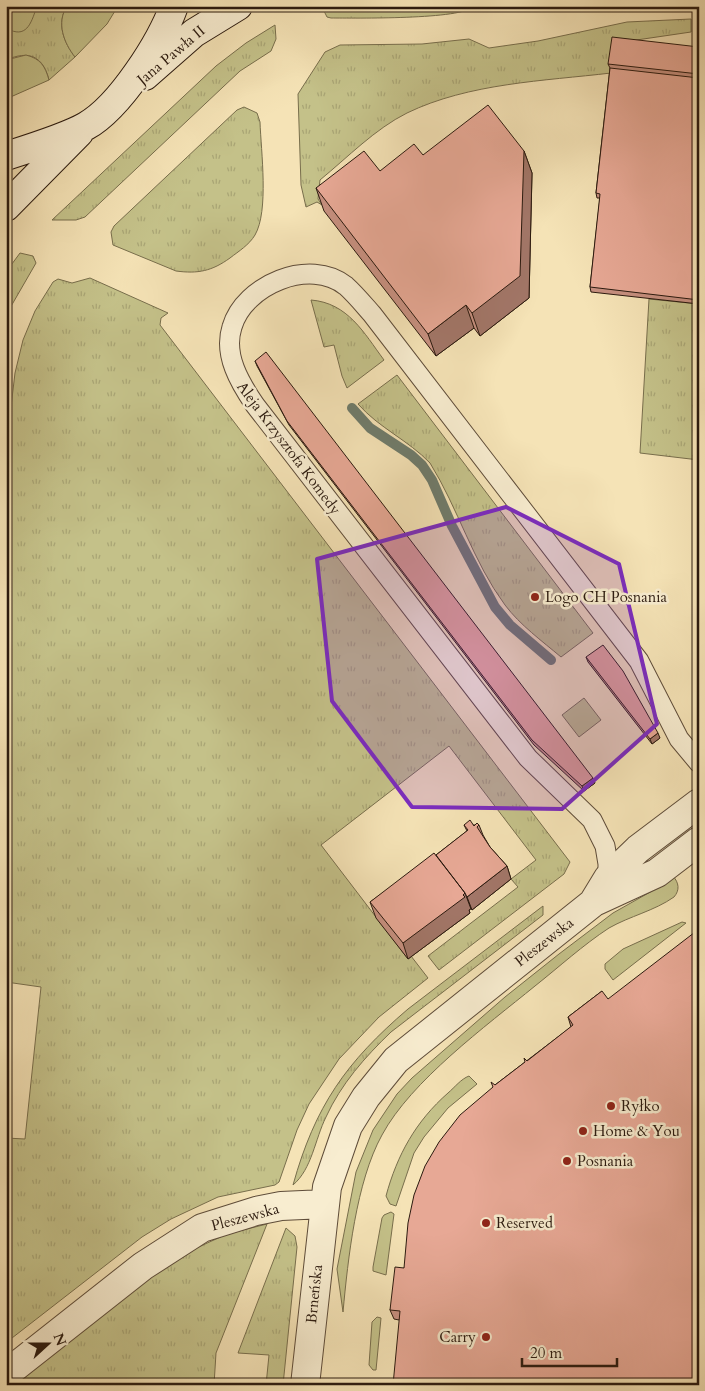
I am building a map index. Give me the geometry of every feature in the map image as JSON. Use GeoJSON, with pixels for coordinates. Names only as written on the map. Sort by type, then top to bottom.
{"type":"FeatureCollection","features":[{"type":"Feature","properties":{"kind":"street"},"geometry":{"type":"LineString","coordinates":[[6,207],[86,126],[109,109],[145,63],[174,6]]}},
{"type":"Feature","properties":{"kind":"street","name":"Jana Pawła II"},"geometry":{"type":"LineString","coordinates":[[109,109],[194,33],[238,6]]}},
{"type":"Feature","properties":{"kind":"street"},"geometry":{"type":"LineString","coordinates":[[6,156],[86,126]]}},
{"type":"Feature","properties":{"kind":"street","name":"Pleszewska"},"geometry":{"type":"LineString","coordinates":[[594,902],[608,878],[638,849],[699,803]]}},
{"type":"Feature","properties":{"kind":"street","name":"Pleszewska"},"geometry":{"type":"LineString","coordinates":[[6,1374],[144,1266],[202,1228],[256,1211],[281,1206],[325,1204],[336,1156],[348,1126],[366,1097],[396,1060],[594,902],[657,873],[699,841]]}},
{"type":"Feature","properties":{"kind":"street","name":"Brneńska"},"geometry":{"type":"LineString","coordinates":[[305,1385],[325,1204]]}},
{"type":"Feature","properties":{"kind":"lane","name":"Aleja Krzysztofa Komedy"},"geometry":{"type":"LineString","coordinates":[[608,878],[605,846],[592,820],[528,758],[254,406],[237,377],[230,351],[232,327],[244,306],[279,279],[300,274],[323,276],[345,285],[372,314],[639,661],[679,738],[699,763]]}},
{"type":"Feature","properties":{"kind":"highlighted area"},"geometry":{"type":"Polygon","coordinates":[[[506,507],[619,564],[657,724],[562,809],[412,807],[332,701],[317,559],[506,507]]]}},
{"type":"Feature","properties":{"kind":"green space"},"geometry":{"type":"Polygon","coordinates":[[[6,6],[67,6],[62,19],[63,33],[75,57],[49,80],[43,65],[34,57],[22,56],[6,60],[6,6]]]}},
{"type":"Feature","properties":{"kind":"green space"},"geometry":{"type":"Polygon","coordinates":[[[6,6],[37,6],[25,30],[16,32],[10,30],[6,23],[6,6]]]}},
{"type":"Feature","properties":{"kind":"green space"},"geometry":{"type":"Polygon","coordinates":[[[67,6],[118,6],[107,24],[75,57],[63,33],[62,19],[67,6]]]}},
{"type":"Feature","properties":{"kind":"green space"},"geometry":{"type":"Polygon","coordinates":[[[473,6],[465,11],[450,14],[361,18],[327,17],[322,7],[473,6]]]}},
{"type":"Feature","properties":{"kind":"green space"},"geometry":{"type":"Polygon","coordinates":[[[691,19],[691,32],[616,43],[611,73],[533,81],[481,89],[431,103],[407,113],[373,135],[320,180],[318,199],[322,205],[317,202],[306,207],[301,185],[298,94],[325,52],[340,45],[422,44],[469,39],[489,48],[538,41],[627,22],[691,19]]]}},
{"type":"Feature","properties":{"kind":"green space"},"geometry":{"type":"Polygon","coordinates":[[[275,25],[276,39],[271,51],[240,71],[85,217],[76,220],[52,220],[216,66],[246,43],[275,25]]]}},
{"type":"Feature","properties":{"kind":"green space"},"geometry":{"type":"Polygon","coordinates":[[[26,55],[42,64],[49,80],[6,99],[6,60],[26,55]]]}},
{"type":"Feature","properties":{"kind":"green space"},"geometry":{"type":"Polygon","coordinates":[[[244,107],[257,113],[260,122],[263,164],[262,211],[255,235],[250,242],[217,266],[211,269],[191,272],[176,271],[113,245],[111,232],[114,226],[237,110],[244,107]]]}},
{"type":"Feature","properties":{"kind":"green space"},"geometry":{"type":"Polygon","coordinates":[[[20,253],[33,256],[36,263],[6,315],[6,272],[20,253]]]}},
{"type":"Feature","properties":{"kind":"green space"},"geometry":{"type":"Polygon","coordinates":[[[90,278],[168,313],[161,318],[160,325],[570,862],[564,874],[439,970],[428,956],[518,887],[511,879],[536,860],[449,746],[321,845],[408,959],[411,956],[428,978],[379,1017],[339,1059],[309,1104],[297,1130],[279,1182],[275,1185],[218,1197],[171,1219],[142,1237],[12,1338],[6,1331],[6,1138],[25,1139],[41,987],[6,982],[6,449],[15,373],[23,340],[35,311],[53,282],[58,279],[72,283],[90,278]]]}},
{"type":"Feature","properties":{"kind":"green space"},"geometry":{"type":"Polygon","coordinates":[[[649,299],[699,304],[699,460],[640,453],[649,299]]]}},
{"type":"Feature","properties":{"kind":"green space"},"geometry":{"type":"Polygon","coordinates":[[[311,300],[324,302],[345,313],[362,330],[384,360],[347,388],[334,345],[324,347],[311,300]]]}},
{"type":"Feature","properties":{"kind":"green space"},"geometry":{"type":"Polygon","coordinates":[[[397,375],[593,633],[561,657],[517,619],[505,605],[484,571],[430,463],[412,447],[375,420],[358,404],[397,375]]]}},
{"type":"Feature","properties":{"kind":"green space"},"geometry":{"type":"Polygon","coordinates":[[[584,698],[601,720],[579,737],[562,715],[584,698]]]}},
{"type":"Feature","properties":{"kind":"green space"},"geometry":{"type":"Polygon","coordinates":[[[673,876],[678,886],[674,897],[609,928],[580,949],[451,1055],[411,1095],[395,1115],[382,1135],[366,1175],[355,1221],[343,1312],[337,1269],[356,1172],[373,1130],[397,1094],[412,1078],[505,997],[559,954],[613,913],[652,891],[673,876]]]}},
{"type":"Feature","properties":{"kind":"green space"},"geometry":{"type":"Polygon","coordinates":[[[543,906],[543,915],[391,1032],[363,1061],[346,1082],[332,1105],[305,1171],[293,1185],[302,1157],[323,1109],[350,1067],[367,1048],[408,1009],[543,906]]]}},
{"type":"Feature","properties":{"kind":"green space"},"geometry":{"type":"Polygon","coordinates":[[[682,922],[686,923],[613,980],[605,969],[605,964],[623,949],[682,922]]]}},
{"type":"Feature","properties":{"kind":"green space"},"geometry":{"type":"Polygon","coordinates":[[[469,1076],[477,1084],[448,1108],[424,1137],[414,1153],[396,1206],[390,1204],[386,1196],[391,1181],[402,1153],[417,1127],[437,1104],[461,1081],[469,1076]]]}},
{"type":"Feature","properties":{"kind":"green space"},"geometry":{"type":"Polygon","coordinates":[[[391,1212],[394,1214],[386,1275],[373,1271],[373,1267],[382,1218],[391,1212]]]}},
{"type":"Feature","properties":{"kind":"green space"},"geometry":{"type":"Polygon","coordinates":[[[267,1224],[216,1353],[214,1385],[18,1385],[33,1363],[157,1273],[192,1250],[227,1234],[267,1224]]]}},
{"type":"Feature","properties":{"kind":"green space"},"geometry":{"type":"Polygon","coordinates":[[[286,1228],[295,1236],[297,1247],[283,1385],[266,1385],[269,1355],[238,1353],[286,1228]]]}},
{"type":"Feature","properties":{"kind":"green space"},"geometry":{"type":"Polygon","coordinates":[[[377,1317],[381,1318],[376,1370],[373,1370],[369,1365],[372,1322],[377,1317]]]}},
{"type":"Feature","properties":{"kind":"building"},"geometry":{"type":"Polygon","coordinates":[[[612,37],[699,47],[699,74],[608,64],[612,37]]]}},
{"type":"Feature","properties":{"kind":"building"},"geometry":{"type":"Polygon","coordinates":[[[610,68],[699,78],[699,300],[590,287],[600,194],[596,193],[610,68]]]}},
{"type":"Feature","properties":{"kind":"building"},"geometry":{"type":"Polygon","coordinates":[[[488,105],[524,151],[520,276],[472,313],[466,305],[428,334],[316,188],[364,151],[380,171],[414,144],[423,155],[488,105]]]}},
{"type":"Feature","properties":{"kind":"building"},"geometry":{"type":"Polygon","coordinates":[[[266,352],[593,778],[582,786],[532,740],[287,421],[255,361],[266,352]]]}},
{"type":"Feature","properties":{"kind":"building"},"geometry":{"type":"Polygon","coordinates":[[[603,645],[623,671],[658,733],[650,739],[586,657],[603,645]]]}},
{"type":"Feature","properties":{"kind":"building"},"geometry":{"type":"Polygon","coordinates":[[[470,820],[474,826],[477,823],[479,825],[477,827],[490,847],[507,866],[467,897],[436,855],[468,830],[464,825],[470,820]]]}},
{"type":"Feature","properties":{"kind":"building"},"geometry":{"type":"Polygon","coordinates":[[[434,853],[465,893],[463,895],[465,897],[403,943],[370,902],[434,853]]]}},
{"type":"Feature","properties":{"kind":"building","name":"Posnania"},"geometry":{"type":"Polygon","coordinates":[[[699,929],[699,1385],[393,1385],[400,1311],[390,1310],[395,1267],[404,1268],[408,1223],[414,1195],[425,1166],[439,1142],[460,1115],[493,1087],[491,1082],[495,1085],[525,1062],[524,1058],[527,1061],[573,1025],[568,1017],[602,991],[608,999],[699,929]]]}},
{"type":"Feature","properties":{"kind":"waterway"},"geometry":{"type":"LineString","coordinates":[[352,408],[370,428],[411,455],[422,465],[432,480],[452,526],[495,607],[510,625],[551,660]]}},
{"type":"Feature","properties":{"kind":"place","name":"Logo CH Posnania"},"geometry":{"type":"Point","coordinates":[535,597]}},
{"type":"Feature","properties":{"kind":"place","name":"Ryłko"},"geometry":{"type":"Point","coordinates":[611,1106]}},
{"type":"Feature","properties":{"kind":"place","name":"Home & You"},"geometry":{"type":"Point","coordinates":[583,1131]}},
{"type":"Feature","properties":{"kind":"place","name":"Posnania"},"geometry":{"type":"Point","coordinates":[567,1161]}},
{"type":"Feature","properties":{"kind":"place","name":"Reserved"},"geometry":{"type":"Point","coordinates":[486,1223]}},
{"type":"Feature","properties":{"kind":"place","name":"Carry"},"geometry":{"type":"Point","coordinates":[486,1337]}}]}
